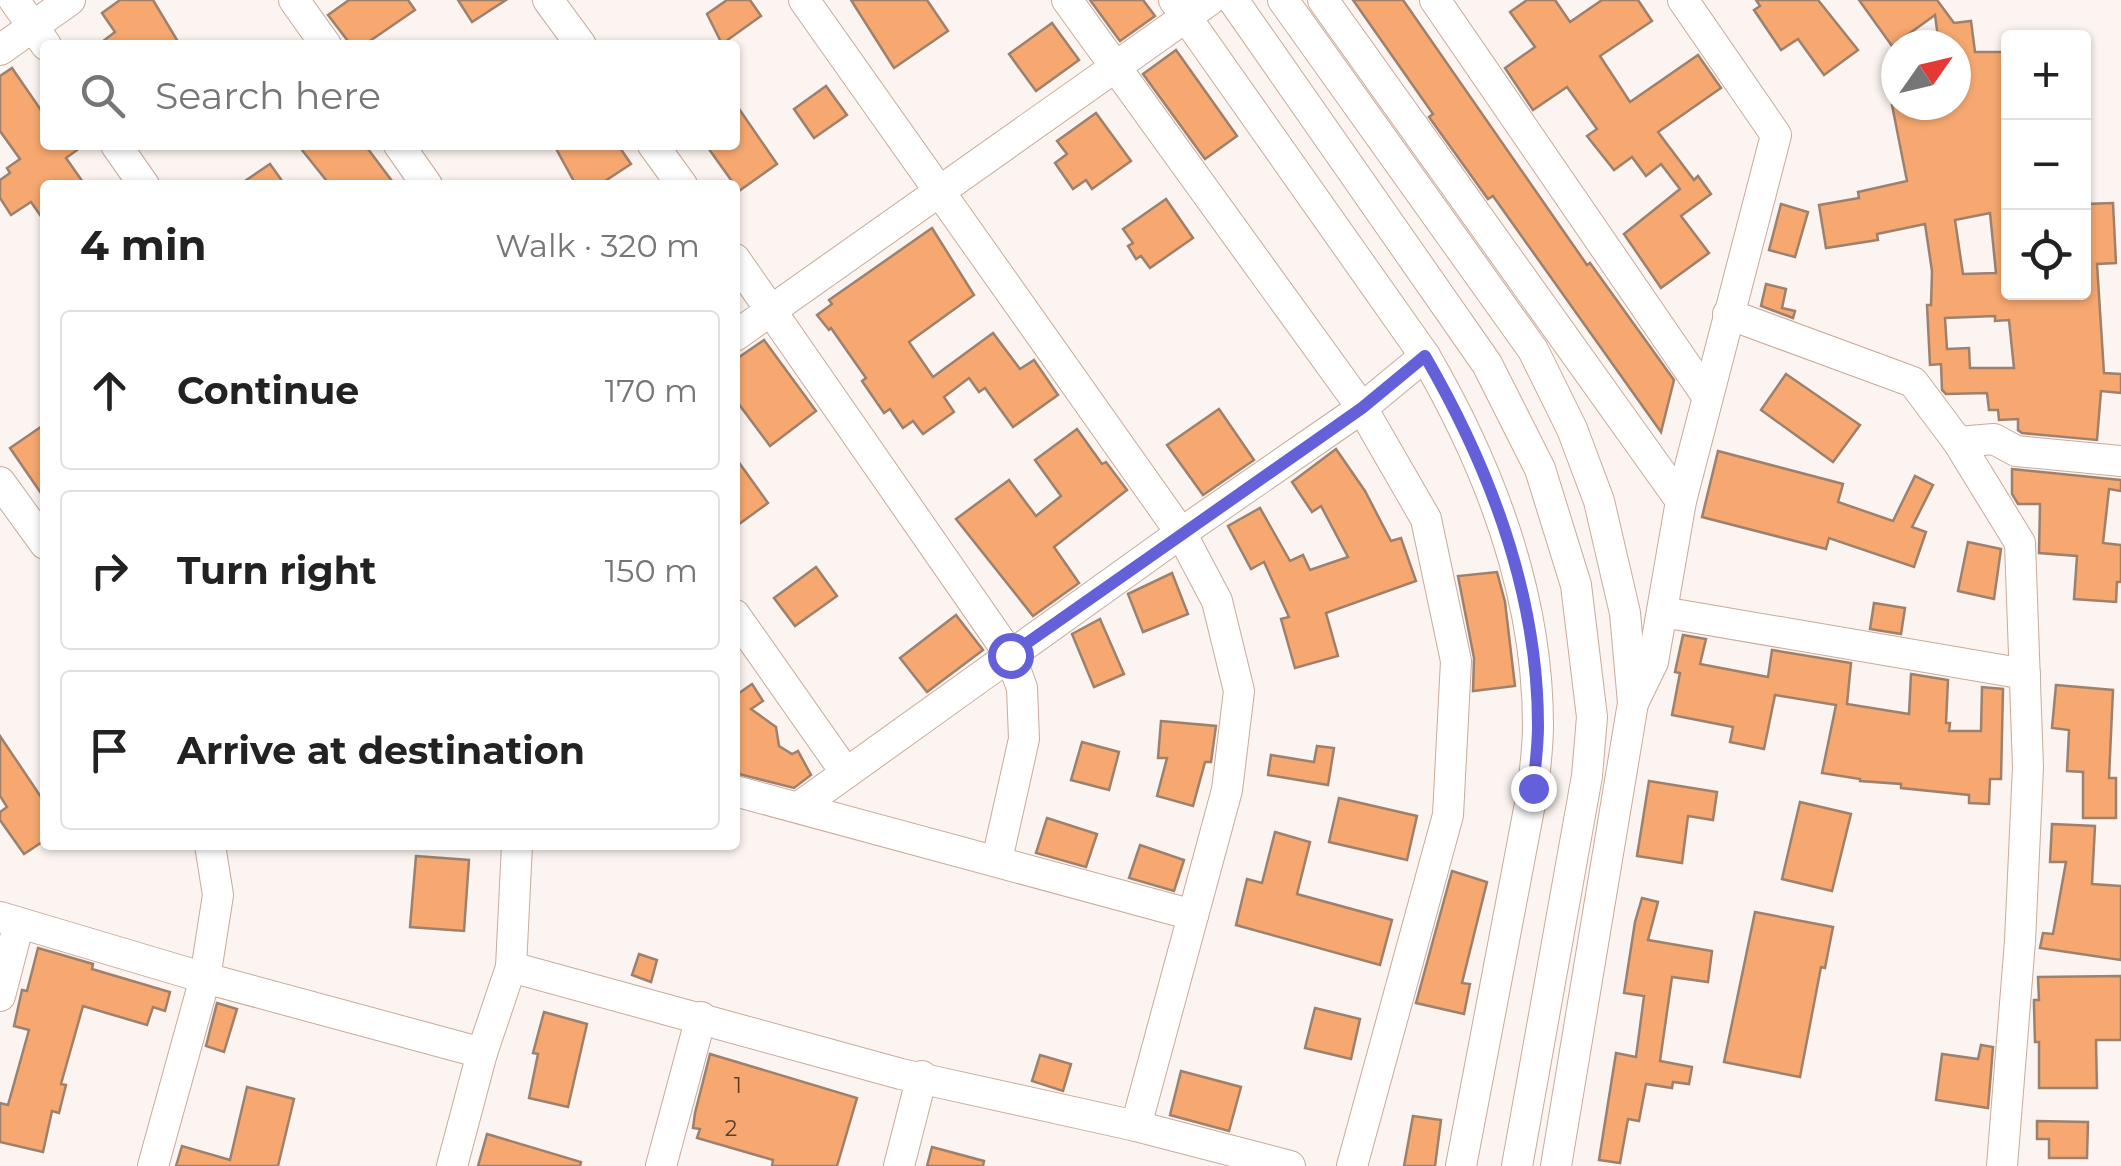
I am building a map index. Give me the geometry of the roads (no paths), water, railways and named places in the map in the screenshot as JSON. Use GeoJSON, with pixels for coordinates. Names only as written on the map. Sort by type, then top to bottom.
{"type":"FeatureCollection","features":[{"type":"Feature","properties":{"kind":"street"},"geometry":{"type":"LineString","coordinates":[[14,0],[39,35]]}},
{"type":"Feature","properties":{"kind":"street"},"geometry":{"type":"LineString","coordinates":[[0,50],[39,35],[70,0]]}},
{"type":"Feature","properties":{"kind":"street"},"geometry":{"type":"LineString","coordinates":[[294,0],[322,40]]}},
{"type":"Feature","properties":{"kind":"street"},"geometry":{"type":"LineString","coordinates":[[548,0],[576,40]]}},
{"type":"Feature","properties":{"kind":"street"},"geometry":{"type":"LineString","coordinates":[[804,0],[1181,533],[1217,600],[1239,691],[1227,790],[1136,1126]]}},
{"type":"Feature","properties":{"kind":"street"},"geometry":{"type":"LineString","coordinates":[[1067,0],[1362,408],[1426,519],[1456,662],[1448,815],[1352,1166]]}},
{"type":"Feature","properties":{"kind":"street"},"geometry":{"type":"LineString","coordinates":[[1233,0],[1488,364],[1540,469],[1576,586],[1592,717],[1587,776],[1517,1166]]}},
{"type":"Feature","properties":{"kind":"street"},"geometry":{"type":"LineString","coordinates":[[1282,0],[1533,350],[1572,429],[1599,502],[1624,612],[1633,703],[1556,1166]]}},
{"type":"Feature","properties":{"kind":"street"},"geometry":{"type":"LineString","coordinates":[[1322,0],[1681,501]]}},
{"type":"Feature","properties":{"kind":"street"},"geometry":{"type":"LineString","coordinates":[[1435,0],[1708,396]]}},
{"type":"Feature","properties":{"kind":"street"},"geometry":{"type":"LineString","coordinates":[[1633,703],[1653,662],[1681,501],[1776,135],[1683,0]]}},
{"type":"Feature","properties":{"kind":"street"},"geometry":{"type":"LineString","coordinates":[[740,332],[1116,67],[1190,5],[1425,356],[1461,418],[1502,519],[1530,638],[1538,726],[1533,788],[1460,1166]]}},
{"type":"Feature","properties":{"kind":"street"},"geometry":{"type":"LineString","coordinates":[[120,150],[140,180]]}},
{"type":"Feature","properties":{"kind":"street"},"geometry":{"type":"LineString","coordinates":[[402,150],[424,180]]}},
{"type":"Feature","properties":{"kind":"street"},"geometry":{"type":"LineString","coordinates":[[657,150],[678,180]]}},
{"type":"Feature","properties":{"kind":"street"},"geometry":{"type":"LineString","coordinates":[[740,266],[1010,655],[1022,688],[1024,739],[997,860]]}},
{"type":"Feature","properties":{"kind":"street"},"geometry":{"type":"LineString","coordinates":[[1728,314],[1912,382],[1958,442],[2020,543],[2028,767],[2020,940],[2002,1166]]}},
{"type":"Feature","properties":{"kind":"street"},"geometry":{"type":"LineString","coordinates":[[799,807],[1362,408],[1425,356]]}},
{"type":"Feature","properties":{"kind":"street"},"geometry":{"type":"LineString","coordinates":[[1958,442],[1994,439],[2016,451],[2121,462]]}},
{"type":"Feature","properties":{"kind":"street"},"geometry":{"type":"LineString","coordinates":[[0,482],[40,537]]}},
{"type":"Feature","properties":{"kind":"street"},"geometry":{"type":"LineString","coordinates":[[1662,612],[2024,674]]}},
{"type":"Feature","properties":{"kind":"street"},"geometry":{"type":"LineString","coordinates":[[740,622],[846,773]]}},
{"type":"Feature","properties":{"kind":"street"},"geometry":{"type":"LineString","coordinates":[[740,792],[1193,915]]}},
{"type":"Feature","properties":{"kind":"street"},"geometry":{"type":"LineString","coordinates":[[153,1166],[205,978],[218,895],[211,850]]}},
{"type":"Feature","properties":{"kind":"street"},"geometry":{"type":"LineString","coordinates":[[452,1166],[482,1053],[512,966],[516,850]]}},
{"type":"Feature","properties":{"kind":"street"},"geometry":{"type":"LineString","coordinates":[[0,996],[10,920],[482,1053]]}},
{"type":"Feature","properties":{"kind":"street"},"geometry":{"type":"LineString","coordinates":[[512,966],[901,1074],[1136,1126],[1290,1166]]}},
{"type":"Feature","properties":{"kind":"street"},"geometry":{"type":"LineString","coordinates":[[661,1166],[701,1017]]}},
{"type":"Feature","properties":{"kind":"street"},"geometry":{"type":"LineString","coordinates":[[899,1166],[922,1076]]}}]}
